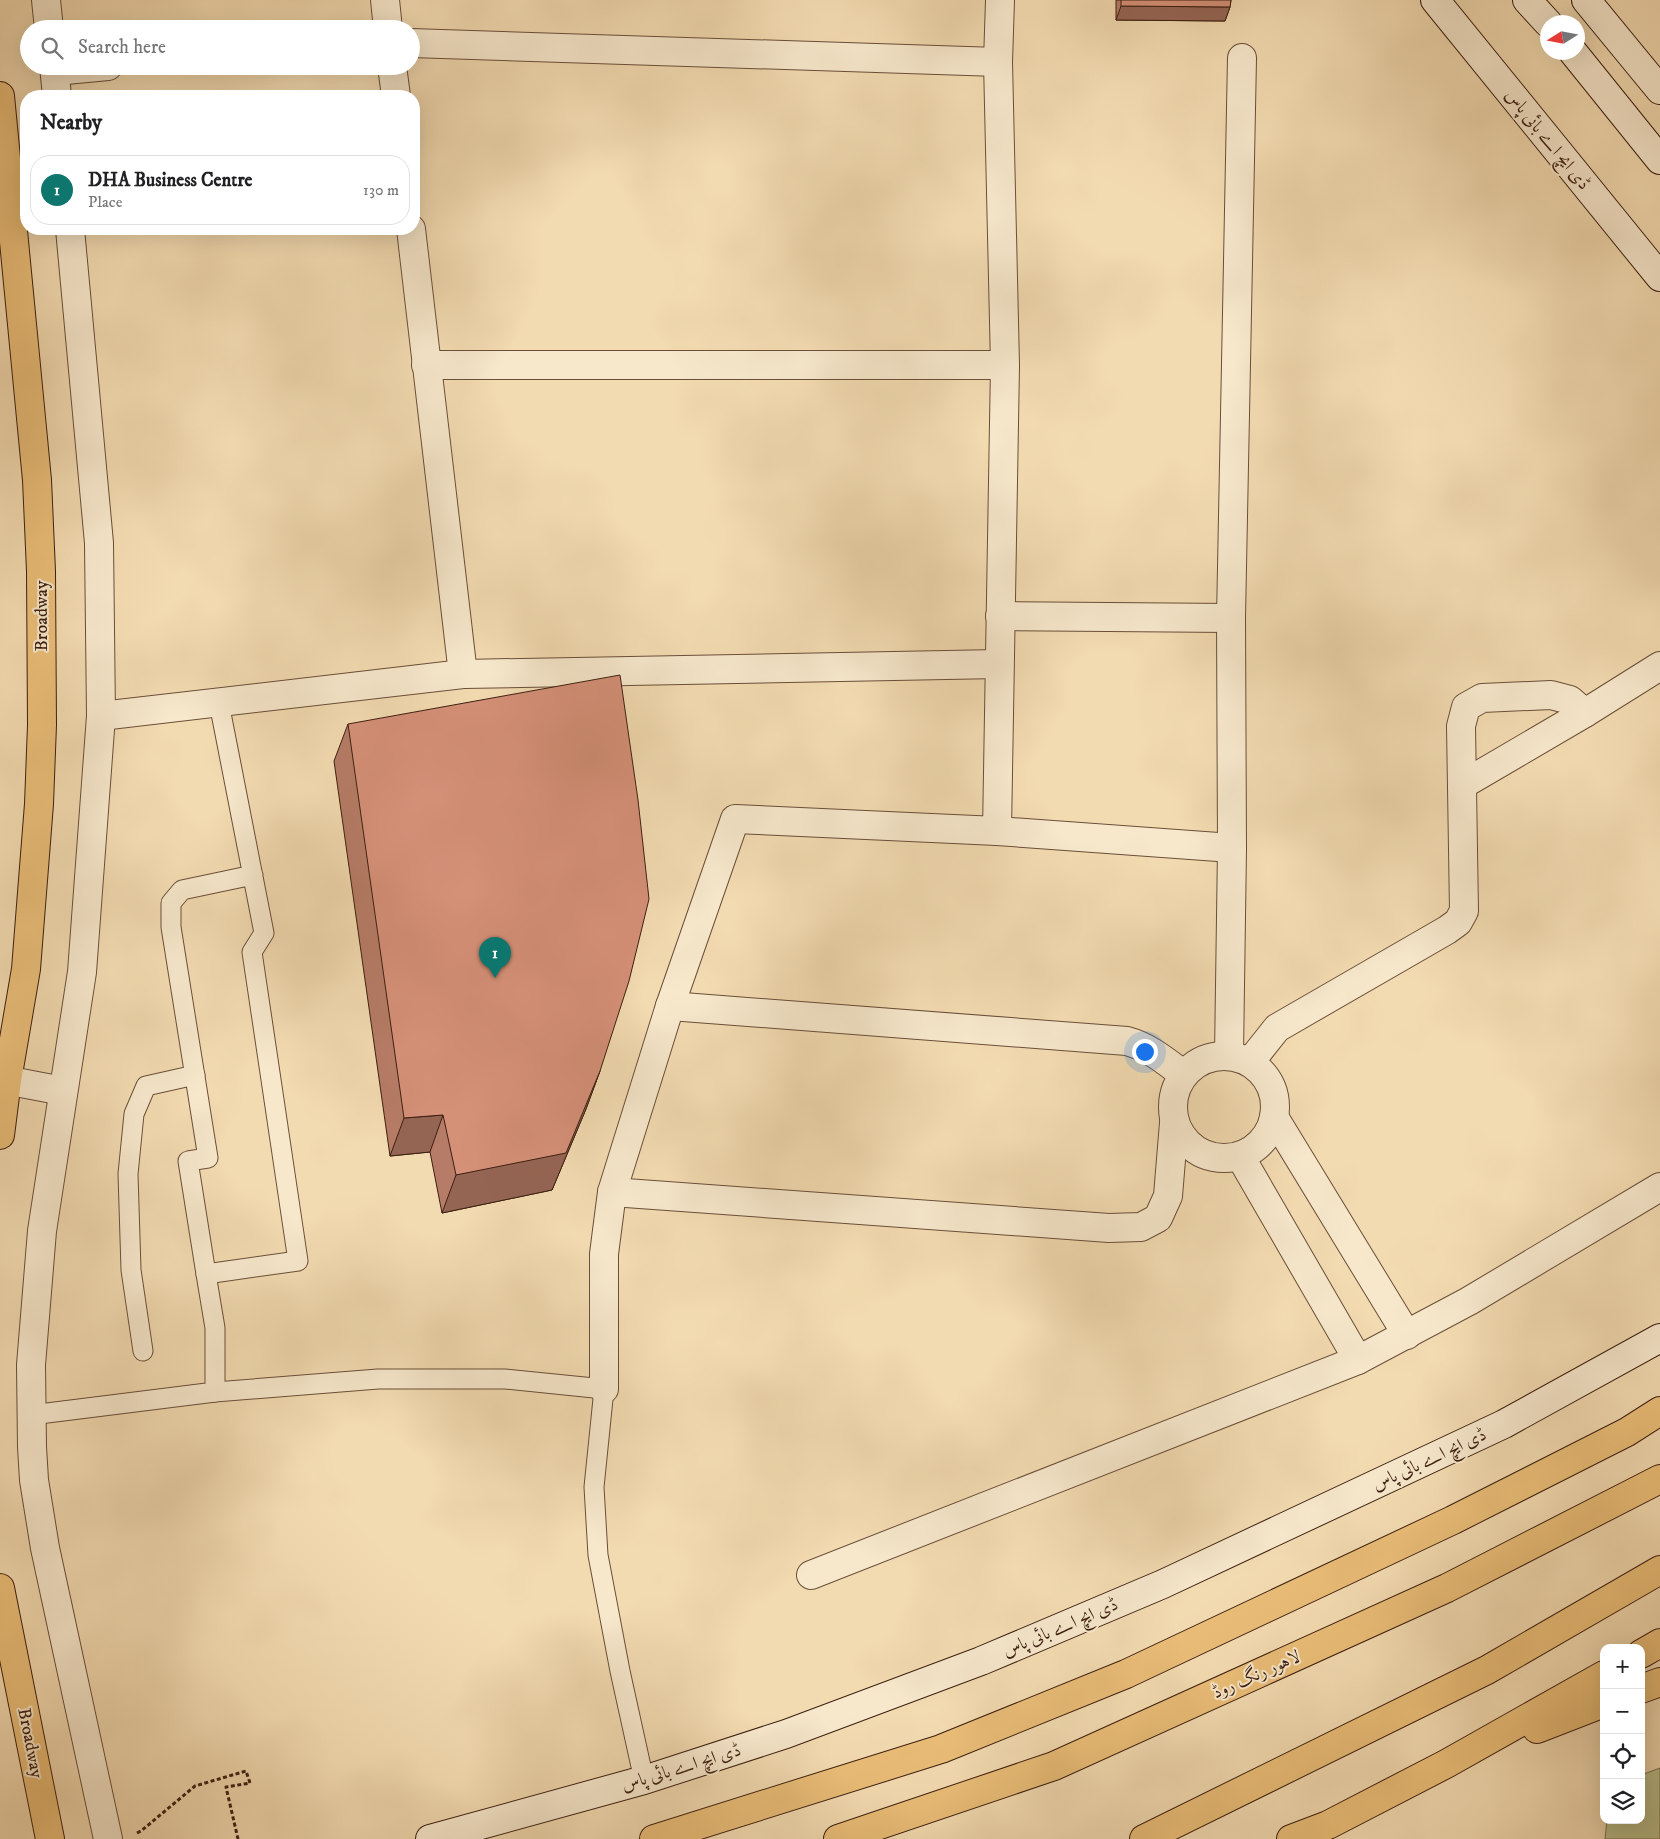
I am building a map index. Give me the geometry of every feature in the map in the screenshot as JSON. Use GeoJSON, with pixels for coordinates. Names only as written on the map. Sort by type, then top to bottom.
{"type":"FeatureCollection","features":[{"type":"Feature","properties":{"kind":"main road","name":"Broadway"},"geometry":{"type":"LineString","coordinates":[[0,96],[37,480],[41,571],[42,725],[39,804],[26,969],[3,1079],[0,1135]]}},
{"type":"Feature","properties":{"kind":"main road"},"geometry":{"type":"LineString","coordinates":[[654,1839],[941,1749],[1126,1674],[1453,1520],[1626,1432],[1660,1412]]}},
{"type":"Feature","properties":{"kind":"main road","name":"لاہور رنگ روڈ"},"geometry":{"type":"LineString","coordinates":[[838,1839],[1054,1766],[1447,1588],[1660,1479]]}},
{"type":"Feature","properties":{"kind":"main road"},"geometry":{"type":"LineString","coordinates":[[1144,1839],[1487,1670],[1660,1570]]}},
{"type":"Feature","properties":{"kind":"main road","name":"Broadway"},"geometry":{"type":"LineString","coordinates":[[0,1588],[50,1839]]}},
{"type":"Feature","properties":{"kind":"main road"},"geometry":{"type":"LineString","coordinates":[[1645,1652],[1660,1643]]}},
{"type":"Feature","properties":{"kind":"main road"},"geometry":{"type":"LineString","coordinates":[[1291,1839],[1328,1825],[1446,1764],[1600,1677]]}},
{"type":"Feature","properties":{"kind":"main road"},"geometry":{"type":"LineString","coordinates":[[1645,1688],[1660,1682]]}},
{"type":"Feature","properties":{"kind":"main road"},"geometry":{"type":"LineString","coordinates":[[1446,1764],[1600,1705]]}},
{"type":"Feature","properties":{"kind":"street"},"geometry":{"type":"LineString","coordinates":[[46,0],[48,20]]}},
{"type":"Feature","properties":{"kind":"street"},"geometry":{"type":"LineString","coordinates":[[385,0],[387,20]]}},
{"type":"Feature","properties":{"kind":"street"},"geometry":{"type":"LineString","coordinates":[[997,831],[1005,365],[998,62],[1000,0]]}},
{"type":"Feature","properties":{"kind":"street","name":"ڈی ایچ اے بائی پاس"},"geometry":{"type":"LineString","coordinates":[[1435,0],[1660,277]]}},
{"type":"Feature","properties":{"kind":"street"},"geometry":{"type":"LineString","coordinates":[[1527,0],[1541,15]]}},
{"type":"Feature","properties":{"kind":"street"},"geometry":{"type":"LineString","coordinates":[[1586,0],[1660,90]]}},
{"type":"Feature","properties":{"kind":"street"},"geometry":{"type":"LineString","coordinates":[[420,43],[998,62]]}},
{"type":"Feature","properties":{"kind":"street"},"geometry":{"type":"LineString","coordinates":[[1239,1058],[1232,848],[1231,618],[1242,58]]}},
{"type":"Feature","properties":{"kind":"street"},"geometry":{"type":"LineString","coordinates":[[1579,60],[1660,160]]}},
{"type":"Feature","properties":{"kind":"street"},"geometry":{"type":"LineString","coordinates":[[56,78],[69,75]]}},
{"type":"Feature","properties":{"kind":"street"},"geometry":{"type":"LineString","coordinates":[[393,75],[395,90]]}},
{"type":"Feature","properties":{"kind":"street"},"geometry":{"type":"LineString","coordinates":[[71,235],[99,543],[101,716],[82,972],[42,1231],[33,1325],[31,1416],[34,1480],[45,1548],[121,1836]]}},
{"type":"Feature","properties":{"kind":"street"},"geometry":{"type":"LineString","coordinates":[[412,235],[463,674]]}},
{"type":"Feature","properties":{"kind":"street"},"geometry":{"type":"LineString","coordinates":[[426,366],[1005,365]]}},
{"type":"Feature","properties":{"kind":"street"},"geometry":{"type":"LineString","coordinates":[[1000,616],[1231,618]]}},
{"type":"Feature","properties":{"kind":"street"},"geometry":{"type":"LineString","coordinates":[[101,716],[463,674],[999,664]]}},
{"type":"Feature","properties":{"kind":"street"},"geometry":{"type":"LineString","coordinates":[[1462,785],[1585,713],[1660,666]]}},
{"type":"Feature","properties":{"kind":"street"},"geometry":{"type":"LineString","coordinates":[[1239,1058],[1277,1028],[1439,935],[1458,922],[1464,911],[1460,726],[1466,708],[1482,698],[1551,695],[1570,700],[1585,713]]}},
{"type":"Feature","properties":{"kind":"street"},"geometry":{"type":"LineString","coordinates":[[604,1389],[604,1254],[612,1192],[670,1006],[735,819],[997,831],[1232,848]]}},
{"type":"Feature","properties":{"kind":"street"},"geometry":{"type":"LineString","coordinates":[[670,1006],[1127,1042],[1139,1044],[1155,1053],[1183,1074]]}},
{"type":"Feature","properties":{"kind":"street"},"geometry":{"type":"LineString","coordinates":[[612,1192],[1109,1228],[1141,1227],[1158,1218],[1168,1196],[1174,1123],[1171,1106],[1174,1089],[1183,1074],[1203,1059],[1239,1058],[1265,1076],[1274,1095],[1274,1117],[1268,1134],[1256,1148],[1240,1156],[1213,1158],[1189,1146],[1174,1123]]}},
{"type":"Feature","properties":{"kind":"street"},"geometry":{"type":"LineString","coordinates":[[3,1079],[63,1091]]}},
{"type":"Feature","properties":{"kind":"street"},"geometry":{"type":"LineString","coordinates":[[1274,1117],[1407,1335]]}},
{"type":"Feature","properties":{"kind":"street"},"geometry":{"type":"LineString","coordinates":[[1240,1156],[1358,1360]]}},
{"type":"Feature","properties":{"kind":"street"},"geometry":{"type":"LineString","coordinates":[[811,1574],[1358,1360],[1469,1301],[1660,1187]]}},
{"type":"Feature","properties":{"kind":"street","name":"ڈی ایچ اے بائی پاس"},"geometry":{"type":"LineString","coordinates":[[430,1839],[644,1780],[786,1734],[981,1661],[1163,1584],[1504,1424],[1660,1338]]}},
{"type":"Feature","properties":{"kind":"lane"},"geometry":{"type":"LineString","coordinates":[[206,1274],[298,1261],[252,952],[264,933],[219,703]]}},
{"type":"Feature","properties":{"kind":"lane"},"geometry":{"type":"LineString","coordinates":[[215,1392],[215,1328],[188,1161],[208,1158],[171,927],[171,903],[182,890],[253,875]]}},
{"type":"Feature","properties":{"kind":"lane"},"geometry":{"type":"LineString","coordinates":[[143,1351],[131,1270],[128,1174],[134,1114],[146,1086],[195,1075]]}},
{"type":"Feature","properties":{"kind":"lane"},"geometry":{"type":"LineString","coordinates":[[31,1416],[215,1392],[378,1379],[505,1379],[604,1389],[594,1487],[598,1555],[620,1671],[644,1780]]}},
{"type":"Feature","properties":{"kind":"path"},"geometry":{"type":"LineString","coordinates":[[121,1836],[142,1832],[195,1786],[246,1771],[250,1783],[226,1787],[238,1839]]}},
{"type":"Feature","properties":{"kind":"green space"},"geometry":{"type":"Polygon","coordinates":[[[1660,1768],[1660,1839],[1605,1839],[1607,1824],[1645,1824],[1645,1774],[1660,1768]]]}},
{"type":"Feature","properties":{"kind":"building"},"geometry":{"type":"Polygon","coordinates":[[[1121,0],[1231,0],[1230,7],[1121,6],[1121,0]]]}},
{"type":"Feature","properties":{"kind":"building"},"geometry":{"type":"Polygon","coordinates":[[[620,675],[638,800],[649,899],[629,981],[600,1071],[566,1153],[456,1175],[443,1115],[404,1118],[348,724],[620,675]]]}},
{"type":"Feature","properties":{"kind":"place","name":"DHA Business Centre"},"geometry":{"type":"Point","coordinates":[495,978]}}]}
